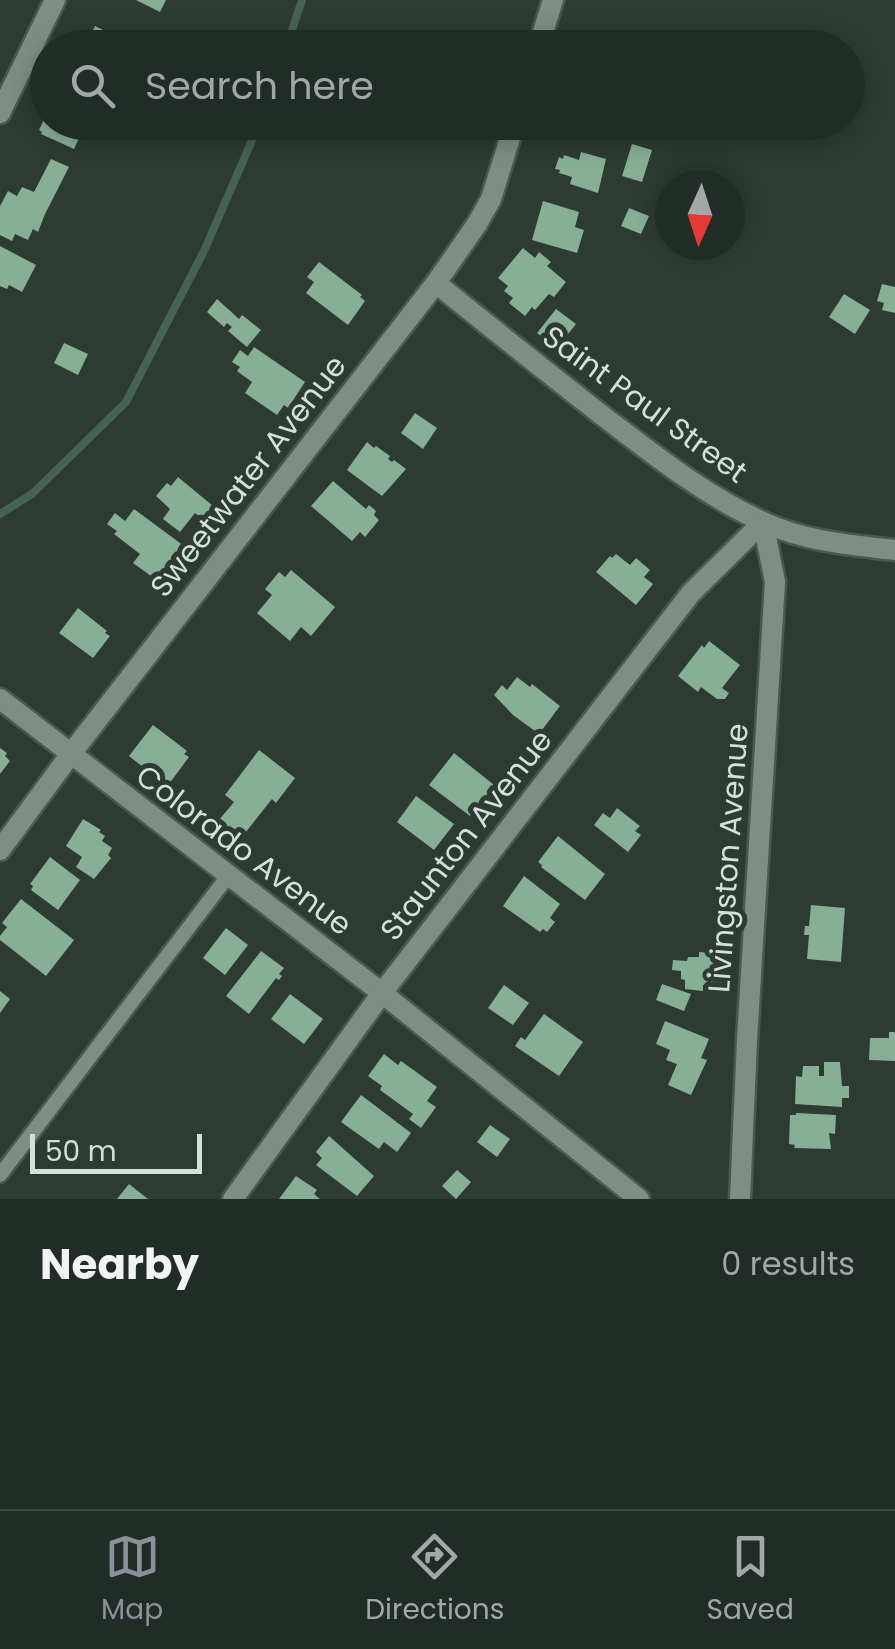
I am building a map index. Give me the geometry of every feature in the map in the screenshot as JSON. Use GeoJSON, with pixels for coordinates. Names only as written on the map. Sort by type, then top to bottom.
{"type":"FeatureCollection","features":[{"type":"Feature","properties":{"kind":"street"},"geometry":{"type":"LineString","coordinates":[[40,30],[55,0]]}},
{"type":"Feature","properties":{"kind":"street"},"geometry":{"type":"LineString","coordinates":[[544,30],[553,0]]}},
{"type":"Feature","properties":{"kind":"street"},"geometry":{"type":"LineString","coordinates":[[0,113],[30,51]]}},
{"type":"Feature","properties":{"kind":"street","name":"Sweetwater Avenue"},"geometry":{"type":"LineString","coordinates":[[0,850],[436,283],[478,224],[509,140]]}},
{"type":"Feature","properties":{"kind":"street","name":"Saint Paul Street"},"geometry":{"type":"LineString","coordinates":[[436,283],[658,458],[704,489],[763,522],[832,543],[895,550]]}},
{"type":"Feature","properties":{"kind":"street","name":"Staunton Avenue"},"geometry":{"type":"LineString","coordinates":[[233,1199],[382,993],[692,593],[763,522]]}},
{"type":"Feature","properties":{"kind":"street","name":"Livingston Avenue"},"geometry":{"type":"LineString","coordinates":[[740,1199],[746,1040],[775,582],[763,522]]}},
{"type":"Feature","properties":{"kind":"street","name":"Colorado Avenue"},"geometry":{"type":"LineString","coordinates":[[0,699],[382,993],[639,1199]]}},
{"type":"Feature","properties":{"kind":"lane"},"geometry":{"type":"LineString","coordinates":[[0,1175],[228,876]]}},
{"type":"Feature","properties":{"kind":"building"},"geometry":{"type":"Polygon","coordinates":[[[136,0],[166,0],[160,12],[136,0]]]}},
{"type":"Feature","properties":{"kind":"building"},"geometry":{"type":"Polygon","coordinates":[[[54,140],[78,140],[74,149],[54,140]]]}},
{"type":"Feature","properties":{"kind":"building"},"geometry":{"type":"Polygon","coordinates":[[[632,144],[652,150],[642,182],[622,176],[632,144]]]}},
{"type":"Feature","properties":{"kind":"building"},"geometry":{"type":"Polygon","coordinates":[[[581,152],[606,159],[598,193],[570,184],[572,177],[555,169],[559,157],[579,160],[581,152]]]}},
{"type":"Feature","properties":{"kind":"building"},"geometry":{"type":"Polygon","coordinates":[[[51,159],[69,167],[38,232],[33,229],[28,240],[15,234],[12,241],[0,235],[0,206],[8,191],[17,196],[22,187],[34,192],[51,159]]]}},
{"type":"Feature","properties":{"kind":"building"},"geometry":{"type":"Polygon","coordinates":[[[543,201],[579,212],[575,227],[584,230],[577,253],[532,240],[543,201]]]}},
{"type":"Feature","properties":{"kind":"building"},"geometry":{"type":"Polygon","coordinates":[[[629,208],[649,216],[641,234],[621,226],[629,208]]]}},
{"type":"Feature","properties":{"kind":"building"},"geometry":{"type":"Polygon","coordinates":[[[0,246],[36,265],[22,292],[9,285],[7,289],[0,286],[0,246]]]}},
{"type":"Feature","properties":{"kind":"building"},"geometry":{"type":"Polygon","coordinates":[[[523,248],[535,258],[539,252],[551,262],[547,266],[566,282],[554,297],[549,294],[525,316],[509,303],[513,298],[504,291],[508,286],[498,278],[523,248]]]}},
{"type":"Feature","properties":{"kind":"building"},"geometry":{"type":"Polygon","coordinates":[[[319,262],[365,301],[348,325],[306,293],[314,282],[307,277],[319,262]]]}},
{"type":"Feature","properties":{"kind":"building"},"geometry":{"type":"Polygon","coordinates":[[[882,284],[895,287],[895,313],[882,310],[884,303],[877,301],[882,284]]]}},
{"type":"Feature","properties":{"kind":"building"},"geometry":{"type":"Polygon","coordinates":[[[844,294],[870,310],[855,334],[829,317],[844,294]]]}},
{"type":"Feature","properties":{"kind":"building"},"geometry":{"type":"Polygon","coordinates":[[[217,299],[239,319],[242,315],[261,330],[247,347],[228,331],[232,327],[227,323],[224,327],[207,312],[217,299]]]}},
{"type":"Feature","properties":{"kind":"building"},"geometry":{"type":"Polygon","coordinates":[[[556,309],[576,324],[557,348],[537,333],[556,309]]]}},
{"type":"Feature","properties":{"kind":"building"},"geometry":{"type":"Polygon","coordinates":[[[64,343],[88,354],[78,375],[54,363],[64,343]]]}},
{"type":"Feature","properties":{"kind":"building"},"geometry":{"type":"Polygon","coordinates":[[[254,347],[305,382],[288,408],[284,405],[277,415],[245,393],[252,382],[232,362],[240,350],[248,356],[254,347]]]}},
{"type":"Feature","properties":{"kind":"building"},"geometry":{"type":"Polygon","coordinates":[[[415,413],[437,428],[423,449],[401,433],[415,413]]]}},
{"type":"Feature","properties":{"kind":"building"},"geometry":{"type":"Polygon","coordinates":[[[367,442],[406,469],[382,496],[347,470],[367,442]]]}},
{"type":"Feature","properties":{"kind":"building"},"geometry":{"type":"Polygon","coordinates":[[[178,477],[213,506],[203,519],[195,513],[180,532],[163,519],[170,509],[156,496],[178,477]]]}},
{"type":"Feature","properties":{"kind":"building"},"geometry":{"type":"Polygon","coordinates":[[[333,481],[366,509],[369,505],[376,511],[374,515],[379,520],[365,537],[360,532],[352,541],[311,506],[333,481]]]}},
{"type":"Feature","properties":{"kind":"building"},"geometry":{"type":"Polygon","coordinates":[[[134,509],[184,546],[158,581],[133,563],[140,554],[107,524],[115,513],[125,521],[134,509]]]}},
{"type":"Feature","properties":{"kind":"building"},"geometry":{"type":"Polygon","coordinates":[[[616,554],[630,565],[636,558],[650,570],[644,577],[653,584],[636,605],[596,572],[616,554]]]}},
{"type":"Feature","properties":{"kind":"building"},"geometry":{"type":"Polygon","coordinates":[[[291,570],[335,607],[311,636],[301,627],[290,641],[257,613],[272,595],[265,589],[279,572],[285,577],[291,570]]]}},
{"type":"Feature","properties":{"kind":"building"},"geometry":{"type":"Polygon","coordinates":[[[78,608],[110,636],[93,658],[59,633],[78,608]]]}},
{"type":"Feature","properties":{"kind":"building"},"geometry":{"type":"Polygon","coordinates":[[[709,641],[740,665],[722,688],[729,693],[725,699],[717,699],[701,687],[698,692],[678,676],[709,641]]]}},
{"type":"Feature","properties":{"kind":"building"},"geometry":{"type":"Polygon","coordinates":[[[517,677],[560,706],[539,734],[494,695],[502,685],[507,690],[517,677]]]}},
{"type":"Feature","properties":{"kind":"building"},"geometry":{"type":"Polygon","coordinates":[[[153,725],[187,751],[184,754],[189,757],[169,784],[129,756],[153,725]]]}},
{"type":"Feature","properties":{"kind":"building"},"geometry":{"type":"Polygon","coordinates":[[[0,748],[10,761],[0,774],[0,748]]]}},
{"type":"Feature","properties":{"kind":"building"},"geometry":{"type":"Polygon","coordinates":[[[259,750],[295,778],[276,803],[272,799],[238,842],[223,830],[227,826],[219,820],[234,802],[225,795],[259,750]]]}},
{"type":"Feature","properties":{"kind":"building"},"geometry":{"type":"Polygon","coordinates":[[[454,753],[494,785],[470,816],[429,785],[454,753]]]}},
{"type":"Feature","properties":{"kind":"building"},"geometry":{"type":"Polygon","coordinates":[[[416,796],[454,824],[434,850],[397,822],[416,796]]]}},
{"type":"Feature","properties":{"kind":"building"},"geometry":{"type":"Polygon","coordinates":[[[617,808],[640,826],[635,831],[641,835],[628,852],[594,825],[603,813],[610,818],[617,808]]]}},
{"type":"Feature","properties":{"kind":"building"},"geometry":{"type":"Polygon","coordinates":[[[83,819],[101,830],[105,836],[102,841],[112,848],[108,855],[111,858],[94,879],[76,867],[82,857],[66,846],[83,819]]]}},
{"type":"Feature","properties":{"kind":"building"},"geometry":{"type":"Polygon","coordinates":[[[558,836],[605,874],[585,900],[538,862],[558,836]]]}},
{"type":"Feature","properties":{"kind":"building"},"geometry":{"type":"Polygon","coordinates":[[[50,857],[80,880],[58,910],[31,890],[30,884],[50,857]]]}},
{"type":"Feature","properties":{"kind":"building"},"geometry":{"type":"Polygon","coordinates":[[[524,876],[560,904],[550,918],[555,922],[547,932],[540,932],[503,906],[524,876]]]}},
{"type":"Feature","properties":{"kind":"building"},"geometry":{"type":"Polygon","coordinates":[[[21,899],[74,940],[46,976],[0,940],[7,927],[2,923],[21,899]]]}},
{"type":"Feature","properties":{"kind":"building"},"geometry":{"type":"Polygon","coordinates":[[[811,905],[845,908],[841,962],[807,959],[809,935],[804,935],[811,905]]]}},
{"type":"Feature","properties":{"kind":"building"},"geometry":{"type":"Polygon","coordinates":[[[226,928],[248,945],[225,975],[203,958],[226,928]]]}},
{"type":"Feature","properties":{"kind":"building"},"geometry":{"type":"Polygon","coordinates":[[[261,951],[284,968],[279,980],[276,978],[249,1014],[226,996],[261,951]]]}},
{"type":"Feature","properties":{"kind":"building"},"geometry":{"type":"Polygon","coordinates":[[[699,952],[726,954],[724,983],[703,985],[703,991],[685,989],[681,971],[672,970],[673,960],[687,961],[688,957],[699,957],[699,952]]]}},
{"type":"Feature","properties":{"kind":"building"},"geometry":{"type":"Polygon","coordinates":[[[662,984],[691,994],[684,1011],[656,1000],[662,984]]]}},
{"type":"Feature","properties":{"kind":"building"},"geometry":{"type":"Polygon","coordinates":[[[504,985],[529,1003],[513,1025],[488,1008],[504,985]]]}},
{"type":"Feature","properties":{"kind":"building"},"geometry":{"type":"Polygon","coordinates":[[[0,991],[10,999],[0,1013],[0,991]]]}},
{"type":"Feature","properties":{"kind":"building"},"geometry":{"type":"Polygon","coordinates":[[[290,994],[323,1019],[304,1044],[271,1019],[290,994]]]}},
{"type":"Feature","properties":{"kind":"building"},"geometry":{"type":"Polygon","coordinates":[[[544,1014],[583,1042],[559,1076],[515,1046],[521,1037],[525,1040],[544,1014]]]}},
{"type":"Feature","properties":{"kind":"building"},"geometry":{"type":"Polygon","coordinates":[[[665,1021],[709,1039],[701,1058],[707,1060],[691,1095],[668,1085],[677,1064],[666,1060],[670,1050],[656,1044],[665,1021]]]}},
{"type":"Feature","properties":{"kind":"building"},"geometry":{"type":"Polygon","coordinates":[[[889,1032],[895,1032],[895,1061],[869,1060],[870,1038],[889,1038],[889,1032]]]}},
{"type":"Feature","properties":{"kind":"building"},"geometry":{"type":"Polygon","coordinates":[[[384,1054],[398,1065],[401,1061],[437,1087],[427,1101],[436,1107],[421,1128],[409,1119],[413,1114],[368,1076],[384,1054]]]}},
{"type":"Feature","properties":{"kind":"building"},"geometry":{"type":"Polygon","coordinates":[[[824,1062],[840,1062],[842,1086],[849,1086],[849,1098],[842,1098],[842,1107],[795,1104],[796,1076],[802,1077],[803,1066],[819,1066],[819,1076],[824,1076],[824,1062]]]}},
{"type":"Feature","properties":{"kind":"building"},"geometry":{"type":"Polygon","coordinates":[[[361,1095],[411,1133],[397,1152],[384,1142],[379,1149],[341,1122],[361,1095]]]}},
{"type":"Feature","properties":{"kind":"building"},"geometry":{"type":"Polygon","coordinates":[[[790,1115],[836,1115],[835,1134],[829,1133],[831,1149],[794,1148],[789,1144],[790,1115]]]}},
{"type":"Feature","properties":{"kind":"building"},"geometry":{"type":"Polygon","coordinates":[[[490,1125],[510,1139],[497,1157],[477,1142],[490,1125]]]}},
{"type":"Feature","properties":{"kind":"building"},"geometry":{"type":"Polygon","coordinates":[[[329,1136],[374,1176],[357,1196],[316,1165],[322,1158],[316,1152],[329,1136]]]}},
{"type":"Feature","properties":{"kind":"building"},"geometry":{"type":"Polygon","coordinates":[[[457,1170],[471,1182],[456,1199],[442,1186],[457,1170]]]}},
{"type":"Feature","properties":{"kind":"building"},"geometry":{"type":"Polygon","coordinates":[[[296,1176],[317,1190],[314,1194],[320,1199],[279,1199],[296,1176]]]}},
{"type":"Feature","properties":{"kind":"building"},"geometry":{"type":"Polygon","coordinates":[[[129,1184],[148,1199],[117,1199],[129,1184]]]}},
{"type":"Feature","properties":{"kind":"waterway"},"geometry":{"type":"LineString","coordinates":[[292,30],[302,0]]}},
{"type":"Feature","properties":{"kind":"waterway"},"geometry":{"type":"LineString","coordinates":[[0,514],[32,494],[126,402],[204,251],[252,140]]}}]}
